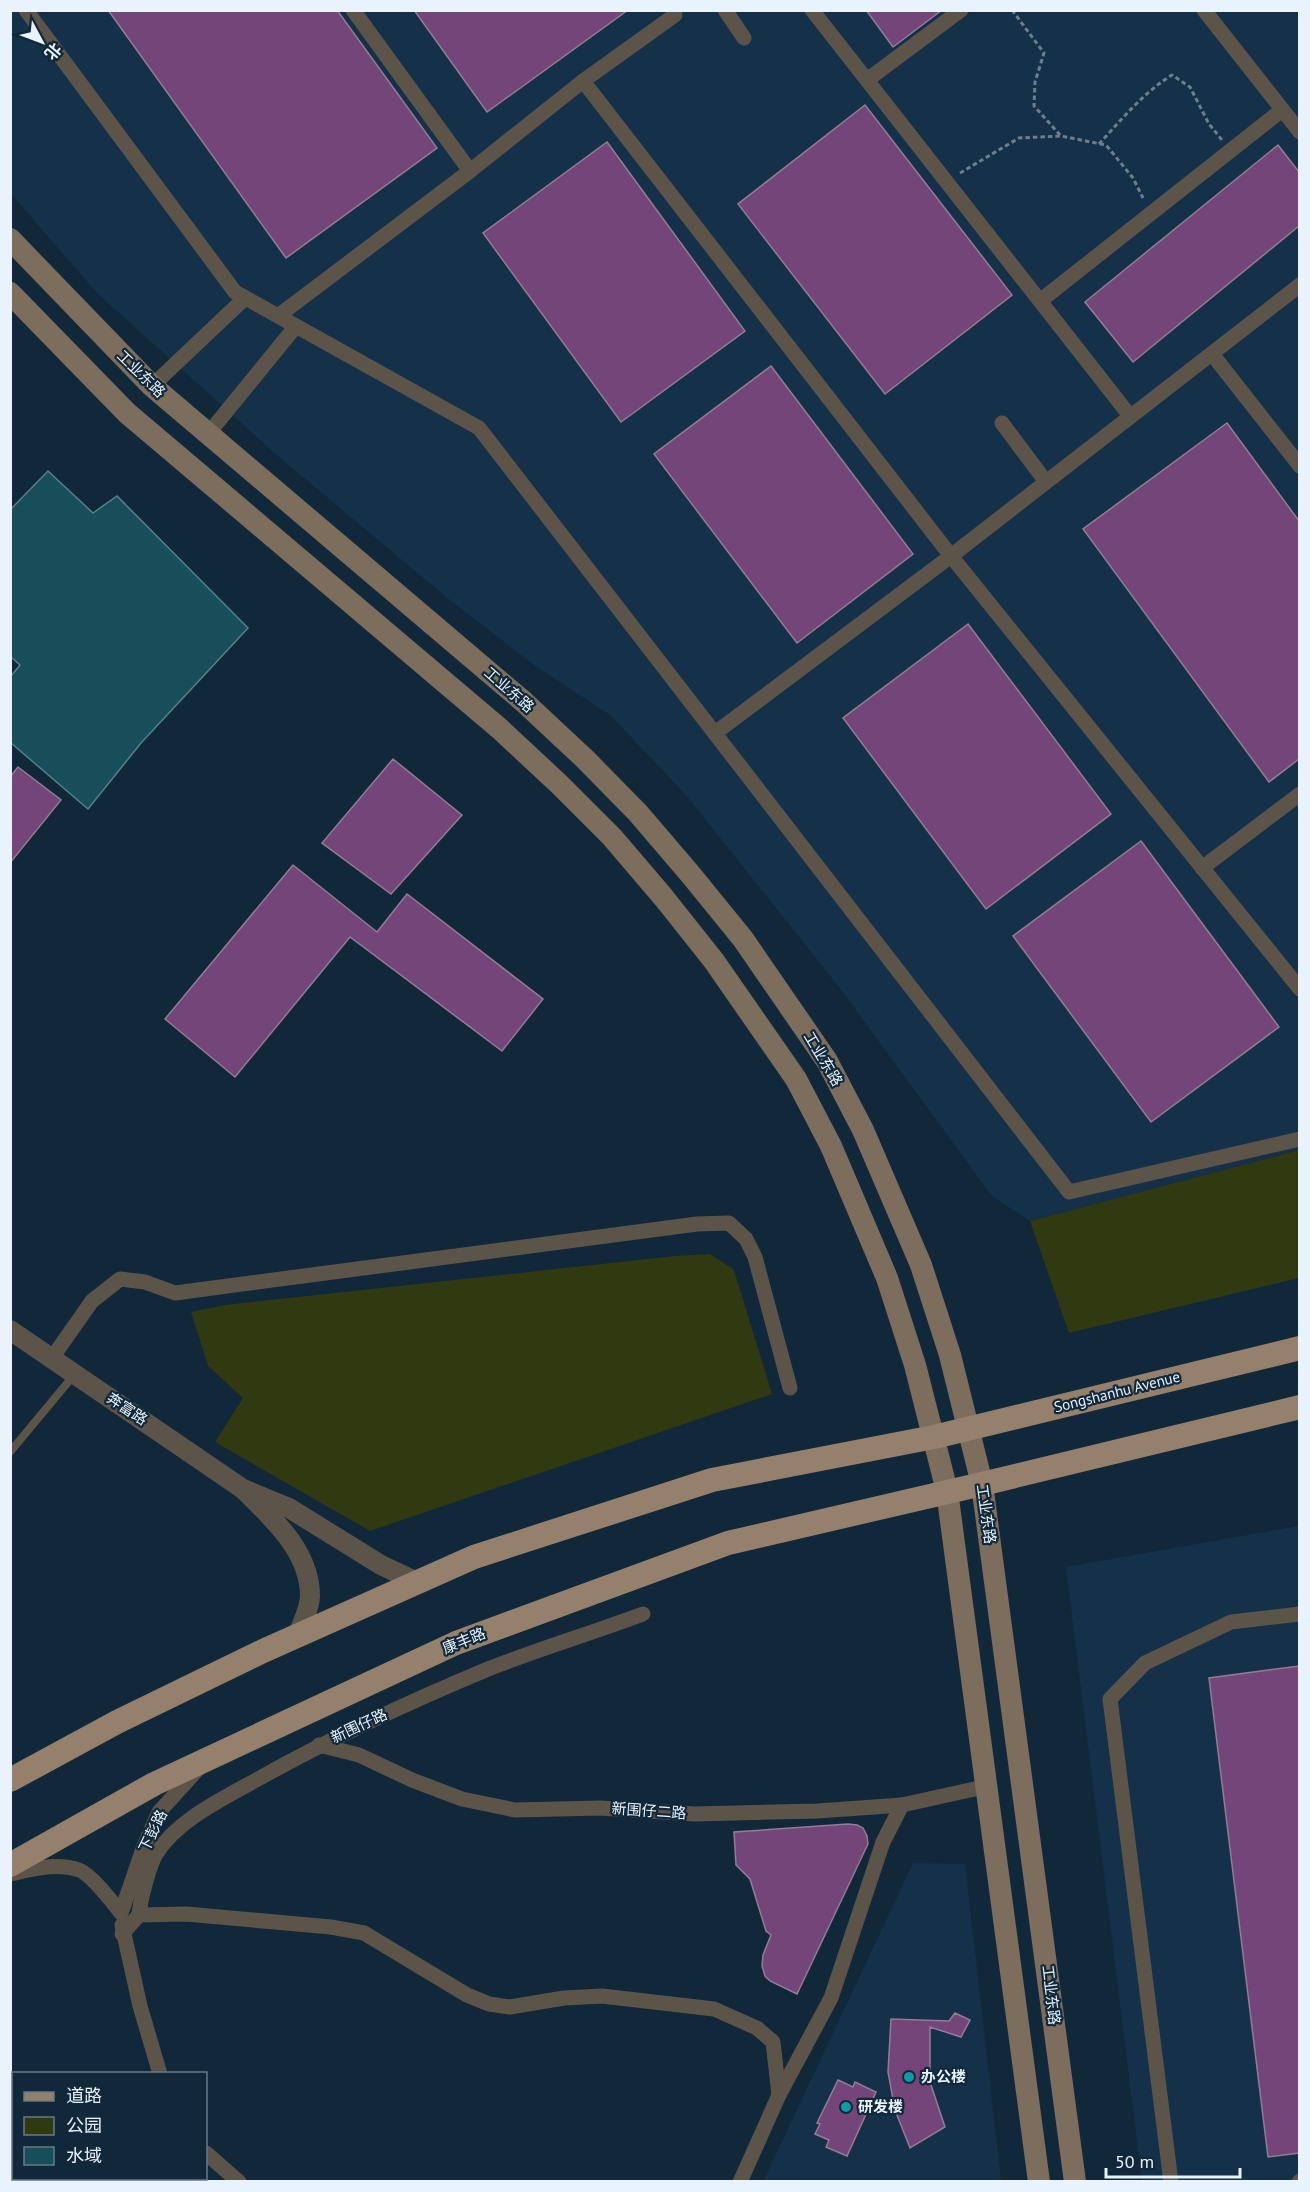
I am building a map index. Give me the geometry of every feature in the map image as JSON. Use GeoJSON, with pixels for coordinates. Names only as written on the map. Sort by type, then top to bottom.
{"type":"FeatureCollection","features":[{"type":"Feature","properties":{"kind":"main road","name":"工业东路"},"geometry":{"type":"LineString","coordinates":[[10,239],[152,386],[524,702],[585,759],[638,813],[743,939],[827,1061],[863,1130],[921,1265],[950,1355],[982,1484],[1075,2181]]}},
{"type":"Feature","properties":{"kind":"main road"},"geometry":{"type":"LineString","coordinates":[[10,292],[128,413],[500,729],[612,837],[714,961],[796,1079],[831,1146],[888,1278],[915,1365],[947,1491],[1039,2181]]}},
{"type":"Feature","properties":{"kind":"main road","name":"Songshanhu Avenue"},"geometry":{"type":"LineString","coordinates":[[934,1437],[1299,1348]]}},
{"type":"Feature","properties":{"kind":"main road"},"geometry":{"type":"LineString","coordinates":[[947,1491],[1299,1407]]}},
{"type":"Feature","properties":{"kind":"main road"},"geometry":{"type":"LineString","coordinates":[[10,1780],[117,1722],[298,1635],[474,1557],[712,1480],[934,1437]]}},
{"type":"Feature","properties":{"kind":"main road","name":"康丰路"},"geometry":{"type":"LineString","coordinates":[[10,1866],[154,1784],[456,1643],[717,1547],[947,1491]]}},
{"type":"Feature","properties":{"kind":"street"},"geometry":{"type":"LineString","coordinates":[[26,10],[235,292],[479,428],[1069,1192],[1299,1139]]}},
{"type":"Feature","properties":{"kind":"street"},"geometry":{"type":"LineString","coordinates":[[353,10],[470,171]]}},
{"type":"Feature","properties":{"kind":"street"},"geometry":{"type":"LineString","coordinates":[[725,10],[744,38]]}},
{"type":"Feature","properties":{"kind":"street"},"geometry":{"type":"LineString","coordinates":[[812,10],[1131,416]]}},
{"type":"Feature","properties":{"kind":"street"},"geometry":{"type":"LineString","coordinates":[[867,80],[961,10]]}},
{"type":"Feature","properties":{"kind":"street"},"geometry":{"type":"LineString","coordinates":[[278,316],[676,12]]}},
{"type":"Feature","properties":{"kind":"street"},"geometry":{"type":"LineString","coordinates":[[1208,12],[1299,132]]}},
{"type":"Feature","properties":{"kind":"street"},"geometry":{"type":"LineString","coordinates":[[584,81],[951,556],[1299,989]]}},
{"type":"Feature","properties":{"kind":"street"},"geometry":{"type":"LineString","coordinates":[[1040,301],[1282,110]]}},
{"type":"Feature","properties":{"kind":"street"},"geometry":{"type":"LineString","coordinates":[[715,733],[951,556],[1299,285]]}},
{"type":"Feature","properties":{"kind":"street"},"geometry":{"type":"LineString","coordinates":[[152,386],[245,298]]}},
{"type":"Feature","properties":{"kind":"street"},"geometry":{"type":"LineString","coordinates":[[207,434],[296,326]]}},
{"type":"Feature","properties":{"kind":"street"},"geometry":{"type":"LineString","coordinates":[[1212,354],[1299,466]]}},
{"type":"Feature","properties":{"kind":"street"},"geometry":{"type":"LineString","coordinates":[[1002,423],[1046,482]]}},
{"type":"Feature","properties":{"kind":"street"},"geometry":{"type":"LineString","coordinates":[[1202,867],[1299,794]]}},
{"type":"Feature","properties":{"kind":"street"},"geometry":{"type":"LineString","coordinates":[[52,1358],[92,1301],[120,1279],[145,1282],[175,1293],[685,1226],[729,1223],[746,1239],[755,1257],[790,1388]]}},
{"type":"Feature","properties":{"kind":"street","name":"奔富路"},"geometry":{"type":"LineString","coordinates":[[10,1330],[243,1489]]}},
{"type":"Feature","properties":{"kind":"street"},"geometry":{"type":"LineString","coordinates":[[243,1489],[289,1508],[381,1565],[417,1582]]}},
{"type":"Feature","properties":{"kind":"street"},"geometry":{"type":"LineString","coordinates":[[243,1489],[283,1531],[306,1569],[310,1597],[298,1635]]}},
{"type":"Feature","properties":{"kind":"street","name":"新围仔路"},"geometry":{"type":"LineString","coordinates":[[139,1915],[140,1903],[155,1855],[176,1831],[210,1806],[319,1745],[376,1718],[490,1668],[643,1614]]}},
{"type":"Feature","properties":{"kind":"street"},"geometry":{"type":"LineString","coordinates":[[1171,2181],[1110,1699],[1145,1663],[1231,1622],[1299,1614]]}},
{"type":"Feature","properties":{"kind":"street","name":"新围仔二路"},"geometry":{"type":"LineString","coordinates":[[319,1745],[359,1755],[412,1780],[462,1799],[516,1810],[600,1808],[695,1814],[818,1811],[902,1805],[988,1786]]}},
{"type":"Feature","properties":{"kind":"street","name":"下彭路"},"geometry":{"type":"LineString","coordinates":[[160,2072],[122,1934],[121,1913],[144,1846],[159,1812],[205,1760]]}},
{"type":"Feature","properties":{"kind":"street"},"geometry":{"type":"LineString","coordinates":[[740,2181],[779,2095],[831,1998],[883,1842],[902,1805]]}},
{"type":"Feature","properties":{"kind":"street"},"geometry":{"type":"LineString","coordinates":[[10,1874],[45,1866],[81,1870],[103,1890],[121,1913]]}},
{"type":"Feature","properties":{"kind":"street"},"geometry":{"type":"LineString","coordinates":[[122,1934],[139,1915],[197,1915],[331,1927],[364,1933],[467,1995],[489,2004],[510,2007],[552,2000],[602,1996],[714,2009],[756,2028],[773,2042],[779,2095]]}},
{"type":"Feature","properties":{"kind":"street"},"geometry":{"type":"LineString","coordinates":[[207,2154],[239,2181]]}},
{"type":"Feature","properties":{"kind":"lane"},"geometry":{"type":"LineString","coordinates":[[10,1452],[75,1374]]}},
{"type":"Feature","properties":{"kind":"path"},"geometry":{"type":"LineString","coordinates":[[1012,10],[1044,53],[1035,82],[1034,106],[1061,136]]}},
{"type":"Feature","properties":{"kind":"path"},"geometry":{"type":"LineString","coordinates":[[1099,144],[1160,82],[1172,75],[1190,87],[1209,124],[1230,151]]}},
{"type":"Feature","properties":{"kind":"path"},"geometry":{"type":"LineString","coordinates":[[946,182],[1019,138],[1061,136],[1106,146],[1133,178],[1150,214]]}},
{"type":"Feature","properties":{"kind":"shaded area"},"geometry":{"type":"Polygon","coordinates":[[[10,11],[1299,11],[1299,1150],[1030,1221],[992,1196],[839,987],[686,795],[610,715],[534,665],[445,596],[279,457],[98,294],[11,194],[10,11]]]}},
{"type":"Feature","properties":{"kind":"shaded area"},"geometry":{"type":"Polygon","coordinates":[[[1299,1526],[1299,2181],[1142,2181],[1066,1567],[1299,1526]]]}},
{"type":"Feature","properties":{"kind":"shaded area"},"geometry":{"type":"Polygon","coordinates":[[[913,1863],[965,1864],[1001,2181],[763,2182],[913,1863]]]}},
{"type":"Feature","properties":{"kind":"green space"},"geometry":{"type":"Polygon","coordinates":[[[1299,1150],[1299,1278],[1069,1333],[1030,1221],[1299,1150]]]}},
{"type":"Feature","properties":{"kind":"green space"},"geometry":{"type":"Polygon","coordinates":[[[710,1254],[734,1270],[772,1394],[370,1531],[215,1442],[243,1398],[208,1366],[191,1312],[225,1305],[710,1254]]]}},
{"type":"Feature","properties":{"kind":"water"},"geometry":{"type":"Polygon","coordinates":[[[48,471],[93,513],[117,496],[248,628],[141,743],[88,809],[11,743],[11,676],[20,665],[11,657],[11,509],[48,471]]]}},
{"type":"Feature","properties":{"kind":"building"},"geometry":{"type":"Polygon","coordinates":[[[108,10],[337,10],[437,148],[286,258],[108,10]]]}},
{"type":"Feature","properties":{"kind":"building"},"geometry":{"type":"Polygon","coordinates":[[[414,10],[628,10],[487,112],[414,10]]]}},
{"type":"Feature","properties":{"kind":"building"},"geometry":{"type":"Polygon","coordinates":[[[866,10],[942,10],[893,47],[866,10]]]}},
{"type":"Feature","properties":{"kind":"building"},"geometry":{"type":"Polygon","coordinates":[[[865,105],[1012,295],[885,394],[738,204],[865,105]]]}},
{"type":"Feature","properties":{"kind":"building"},"geometry":{"type":"Polygon","coordinates":[[[607,142],[745,331],[621,422],[483,233],[607,142]]]}},
{"type":"Feature","properties":{"kind":"building"},"geometry":{"type":"Polygon","coordinates":[[[1278,145],[1299,172],[1299,226],[1133,362],[1085,302],[1278,145]]]}},
{"type":"Feature","properties":{"kind":"building"},"geometry":{"type":"Polygon","coordinates":[[[771,366],[913,554],[797,643],[654,454],[771,366]]]}},
{"type":"Feature","properties":{"kind":"building"},"geometry":{"type":"Polygon","coordinates":[[[1227,423],[1299,521],[1299,759],[1269,782],[1083,529],[1227,423]]]}},
{"type":"Feature","properties":{"kind":"building"},"geometry":{"type":"Polygon","coordinates":[[[968,624],[1111,814],[986,909],[843,718],[968,624]]]}},
{"type":"Feature","properties":{"kind":"building"},"geometry":{"type":"Polygon","coordinates":[[[393,759],[462,815],[391,894],[322,843],[393,759]]]}},
{"type":"Feature","properties":{"kind":"building"},"geometry":{"type":"Polygon","coordinates":[[[18,767],[61,800],[10,863],[10,777],[18,767]]]}},
{"type":"Feature","properties":{"kind":"building"},"geometry":{"type":"Polygon","coordinates":[[[1141,841],[1279,1027],[1151,1122],[1013,936],[1141,841]]]}},
{"type":"Feature","properties":{"kind":"building"},"geometry":{"type":"Polygon","coordinates":[[[293,865],[377,932],[407,894],[543,999],[502,1051],[350,937],[235,1077],[165,1019],[293,865]]]}},
{"type":"Feature","properties":{"kind":"building"},"geometry":{"type":"Polygon","coordinates":[[[1299,1666],[1299,2153],[1268,2157],[1209,1678],[1299,1666]]]}},
{"type":"Feature","properties":{"kind":"building"},"geometry":{"type":"Polygon","coordinates":[[[848,1824],[863,1828],[868,1844],[797,1994],[770,1981],[765,1976],[762,1966],[763,1955],[771,1935],[766,1931],[750,1879],[736,1865],[734,1832],[848,1824]]]}},
{"type":"Feature","properties":{"kind":"building","name":"办公楼"},"geometry":{"type":"Polygon","coordinates":[[[955,2013],[970,2020],[961,2037],[930,2027],[930,2082],[945,2127],[910,2148],[895,2110],[888,2072],[891,2019],[949,2021],[955,2013]]]}},
{"type":"Feature","properties":{"kind":"building","name":"研发楼"},"geometry":{"type":"Polygon","coordinates":[[[838,2080],[853,2087],[855,2082],[876,2092],[847,2156],[826,2147],[829,2140],[815,2134],[820,2124],[817,2123],[838,2080]]]}},
{"type":"Feature","properties":{"kind":"place","name":"办公楼"},"geometry":{"type":"Point","coordinates":[909,2077]}},
{"type":"Feature","properties":{"kind":"place","name":"研发楼"},"geometry":{"type":"Point","coordinates":[846,2107]}}]}
